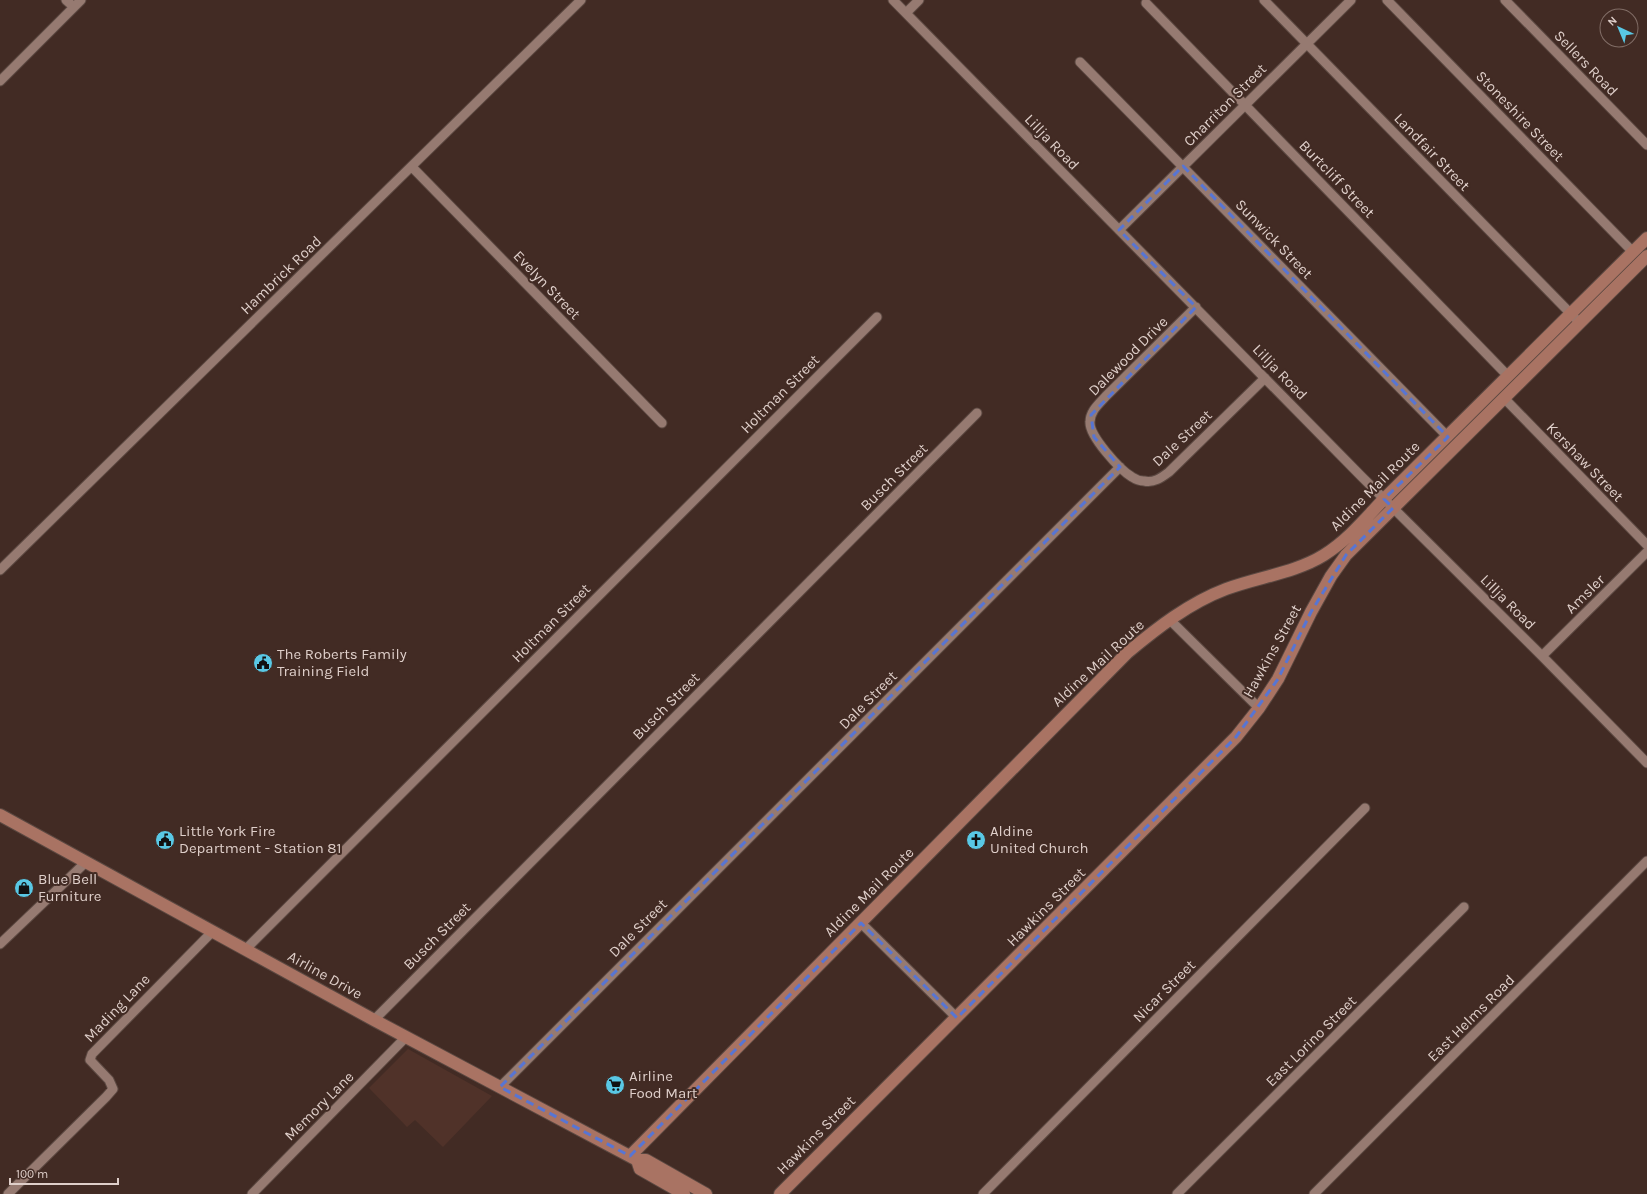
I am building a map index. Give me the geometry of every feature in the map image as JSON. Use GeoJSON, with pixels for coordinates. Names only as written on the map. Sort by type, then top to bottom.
{"type":"FeatureCollection","features":[{"type":"Feature","properties":{"kind":"main road","name":"Aldine Mail Route"},"geometry":{"type":"LineString","coordinates":[[633,1158],[861,923],[1127,653],[1188,608],[1226,589],[1307,564],[1324,555],[1357,529],[1384,499],[1647,238]]}},
{"type":"Feature","properties":{"kind":"main road","name":"Aldine Mail Route"},"geometry":{"type":"LineString","coordinates":[[1359,542],[1647,256]]}},
{"type":"Feature","properties":{"kind":"main road","name":"Hawkins Street"},"geometry":{"type":"LineString","coordinates":[[780,1194],[1213,762],[1236,737],[1259,708],[1278,679],[1311,612],[1331,576],[1346,555],[1359,542]]}},
{"type":"Feature","properties":{"kind":"main road","name":"Airline Drive"},"geometry":{"type":"LineString","coordinates":[[0,815],[374,1020],[633,1158],[646,1160],[706,1194]]}},
{"type":"Feature","properties":{"kind":"main road","name":"Airline Drive"},"geometry":{"type":"LineString","coordinates":[[633,1158],[640,1169],[677,1192]]}},
{"type":"Feature","properties":{"kind":"street"},"geometry":{"type":"LineString","coordinates":[[66,0],[74,8]]}},
{"type":"Feature","properties":{"kind":"street"},"geometry":{"type":"LineString","coordinates":[[0,82],[81,0]]}},
{"type":"Feature","properties":{"kind":"street","name":"Hambrick Road"},"geometry":{"type":"LineString","coordinates":[[0,570],[412,168],[581,0]]}},
{"type":"Feature","properties":{"kind":"street","name":"Lillja Road"},"geometry":{"type":"LineString","coordinates":[[893,0],[1384,499],[1647,763]]}},
{"type":"Feature","properties":{"kind":"street"},"geometry":{"type":"LineString","coordinates":[[906,13],[919,0]]}},
{"type":"Feature","properties":{"kind":"street","name":"Landfair Street"},"geometry":{"type":"LineString","coordinates":[[1264,0],[1581,323]]}},
{"type":"Feature","properties":{"kind":"street","name":"Charriton Street"},"geometry":{"type":"LineString","coordinates":[[1119,230],[1351,0]]}},
{"type":"Feature","properties":{"kind":"street","name":"Stoneshire Street"},"geometry":{"type":"LineString","coordinates":[[1387,0],[1633,252]]}},
{"type":"Feature","properties":{"kind":"street","name":"Sellers Road"},"geometry":{"type":"LineString","coordinates":[[1505,0],[1647,145]]}},
{"type":"Feature","properties":{"kind":"street","name":"Burtcliff Street"},"geometry":{"type":"LineString","coordinates":[[1146,3],[1508,376]]}},
{"type":"Feature","properties":{"kind":"street","name":"Sunwick Street"},"geometry":{"type":"LineString","coordinates":[[1080,62],[1448,437]]}},
{"type":"Feature","properties":{"kind":"street","name":"Evelyn Street"},"geometry":{"type":"LineString","coordinates":[[412,168],[662,423]]}},
{"type":"Feature","properties":{"kind":"street","name":"Dalewood Drive"},"geometry":{"type":"LineString","coordinates":[[1120,467],[1094,437],[1090,422],[1091,415],[1094,409],[1106,396],[1196,307]]}},
{"type":"Feature","properties":{"kind":"street","name":"Holtman Street"},"geometry":{"type":"LineString","coordinates":[[246,949],[877,317]]}},
{"type":"Feature","properties":{"kind":"street","name":"Dale Street"},"geometry":{"type":"LineString","coordinates":[[500,1087],[1120,467],[1133,478],[1144,481],[1157,480],[1169,472],[1265,378]]}},
{"type":"Feature","properties":{"kind":"street","name":"Kershaw Street"},"geometry":{"type":"LineString","coordinates":[[1504,398],[1647,545]]}},
{"type":"Feature","properties":{"kind":"street","name":"Busch Street"},"geometry":{"type":"LineString","coordinates":[[374,1020],[978,413]]}},
{"type":"Feature","properties":{"kind":"street","name":"Amsler"},"geometry":{"type":"LineString","coordinates":[[1542,656],[1647,552]]}},
{"type":"Feature","properties":{"kind":"street"},"geometry":{"type":"LineString","coordinates":[[1170,620],[1259,708]]}},
{"type":"Feature","properties":{"kind":"street","name":"Nicar Street"},"geometry":{"type":"LineString","coordinates":[[983,1194],[1365,808]]}},
{"type":"Feature","properties":{"kind":"street","name":"East Helms Road"},"geometry":{"type":"LineString","coordinates":[[1314,1194],[1647,861]]}},
{"type":"Feature","properties":{"kind":"street"},"geometry":{"type":"LineString","coordinates":[[0,944],[86,862]]}},
{"type":"Feature","properties":{"kind":"street","name":"East Lorino Street"},"geometry":{"type":"LineString","coordinates":[[1177,1194],[1464,907]]}},
{"type":"Feature","properties":{"kind":"street"},"geometry":{"type":"LineString","coordinates":[[861,923],[957,1018]]}},
{"type":"Feature","properties":{"kind":"street","name":"Mading Lane"},"geometry":{"type":"LineString","coordinates":[[8,1194],[113,1089],[109,1080],[90,1060],[92,1054],[213,931]]}},
{"type":"Feature","properties":{"kind":"street","name":"Memory Lane"},"geometry":{"type":"LineString","coordinates":[[252,1194],[406,1037]]}},
{"type":"Feature","properties":{"kind":"highlighted area"},"geometry":{"type":"Polygon","coordinates":[[[1183,166],[1448,437],[1384,499],[1393,508],[1346,555],[1311,612],[1278,679],[1236,737],[957,1018],[861,923],[630,1156],[500,1087],[1120,467],[1094,437],[1091,415],[1196,307],[1119,230],[1183,166]]]}},
{"type":"Feature","properties":{"kind":"shaded area"},"geometry":{"type":"Polygon","coordinates":[[[408,1049],[492,1096],[443,1147],[415,1120],[407,1127],[369,1088],[408,1049]]]}},
{"type":"Feature","properties":{"kind":"place","name":"The Roberts Family Training Field"},"geometry":{"type":"Point","coordinates":[263,663]}},
{"type":"Feature","properties":{"kind":"place","name":"Little York Fire Department - Station 81"},"geometry":{"type":"Point","coordinates":[165,840]}},
{"type":"Feature","properties":{"kind":"place","name":"Aldine United Church"},"geometry":{"type":"Point","coordinates":[976,840]}},
{"type":"Feature","properties":{"kind":"place","name":"Blue Bell Furniture"},"geometry":{"type":"Point","coordinates":[24,888]}},
{"type":"Feature","properties":{"kind":"place","name":"Airline Food Mart"},"geometry":{"type":"Point","coordinates":[615,1085]}}]}
